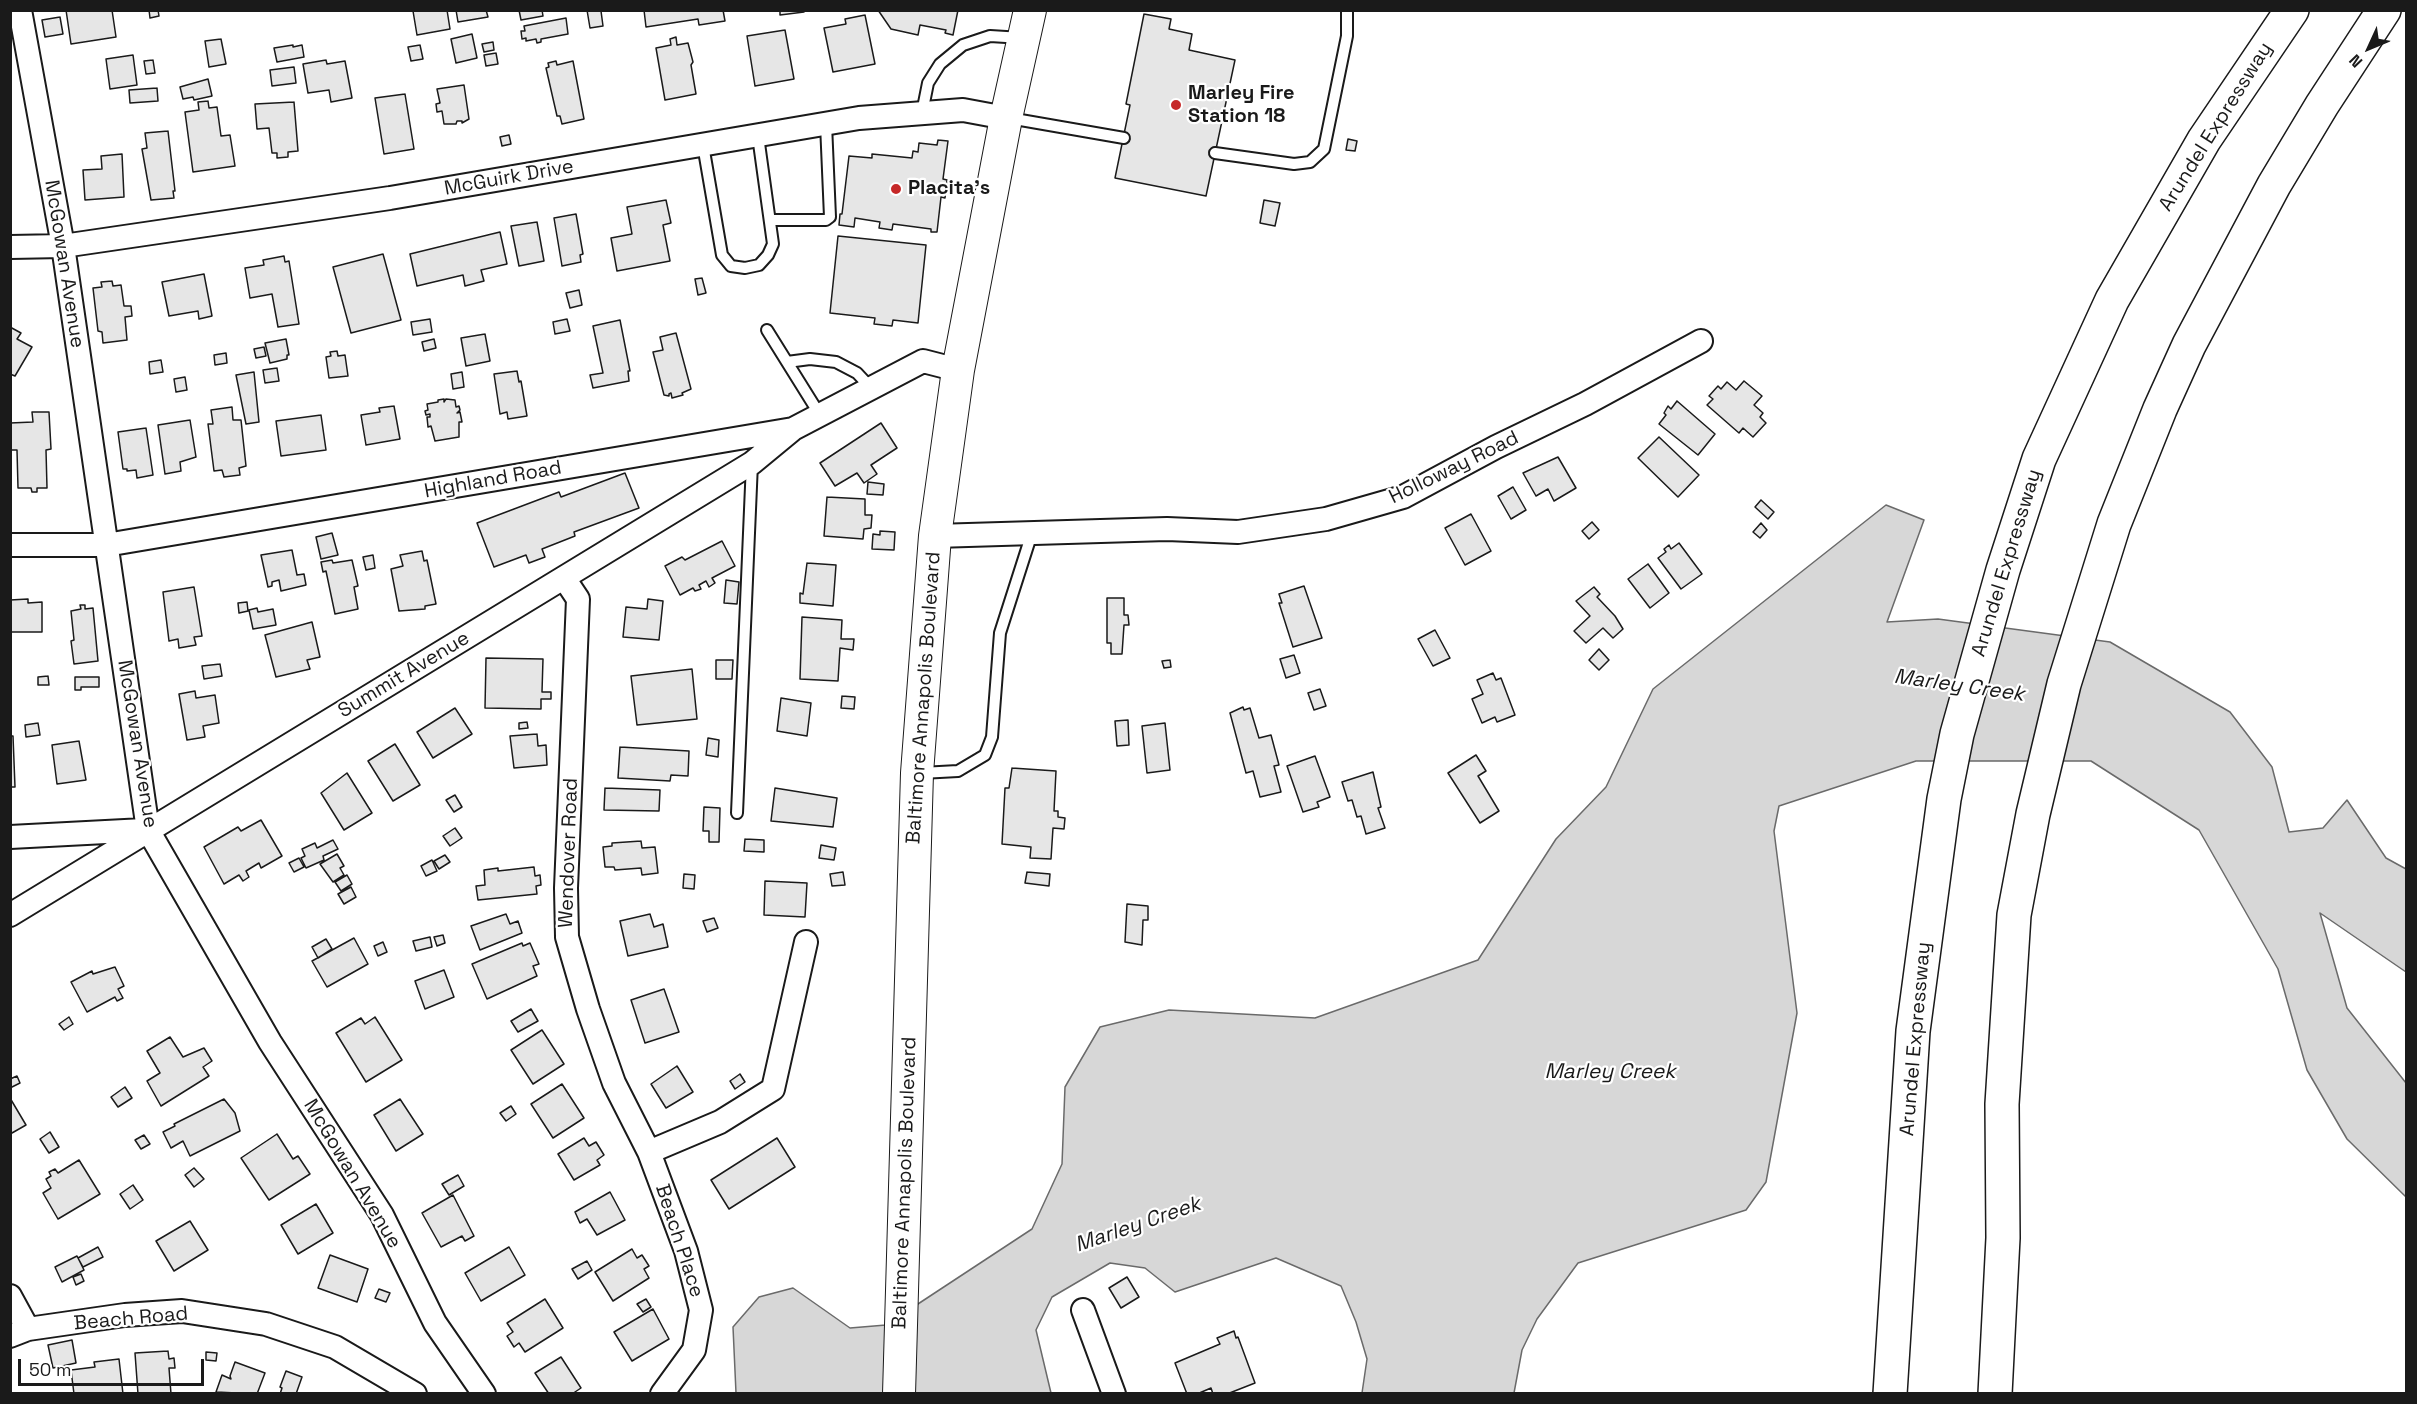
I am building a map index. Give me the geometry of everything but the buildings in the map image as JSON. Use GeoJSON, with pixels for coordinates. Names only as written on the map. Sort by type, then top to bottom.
{"type":"FeatureCollection","features":[{"type":"Feature","properties":{"kind":"highway","name":"Arundel Expressway"},"geometry":{"type":"LineString","coordinates":[[1890,1394],[1913,1031],[1944,799],[1957,734],[2003,570],[2039,459],[2112,300],[2204,140],[2292,10]]}},
{"type":"Feature","properties":{"kind":"highway"},"geometry":{"type":"LineString","coordinates":[[1995,1394],[2004,1238],[2002,1104],[2013,927],[2032,814],[2064,684],[2114,524],[2144,448],[2200,324],[2274,185],[2322,105],[2384,10]]}},
{"type":"Feature","properties":{"kind":"main road","name":"Baltimore Annapolis Boulevard"},"geometry":{"type":"LineString","coordinates":[[899,1394],[917,773],[936,536],[958,370],[1006,118],[1027,24]]}},
{"type":"Feature","properties":{"kind":"street","name":"McGowan Avenue"},"geometry":{"type":"LineString","coordinates":[[20,10],[63,246],[148,830],[270,1042],[382,1215],[435,1323],[484,1394]]}},
{"type":"Feature","properties":{"kind":"street","name":"McGuirk Drive"},"geometry":{"type":"LineString","coordinates":[[10,247],[63,246],[390,198],[859,118],[963,110],[1006,118]]}},
{"type":"Feature","properties":{"kind":"street","name":"Holloway Road"},"geometry":{"type":"LineString","coordinates":[[936,536],[1167,529],[1238,532],[1326,519],[1403,497],[1496,447],[1585,404],[1701,341]]}},
{"type":"Feature","properties":{"kind":"street","name":"Highland Road"},"geometry":{"type":"LineString","coordinates":[[10,545],[106,544],[793,429],[923,361],[958,370]]}},
{"type":"Feature","properties":{"kind":"street","name":"Summit Avenue"},"geometry":{"type":"LineString","coordinates":[[10,915],[752,463],[793,429]]}},
{"type":"Feature","properties":{"kind":"street","name":"Wendover Road"},"geometry":{"type":"LineString","coordinates":[[564,578],[578,599],[566,888],[567,937],[588,1009],[614,1083],[649,1152]]}},
{"type":"Feature","properties":{"kind":"street"},"geometry":{"type":"LineString","coordinates":[[10,837],[148,830]]}},
{"type":"Feature","properties":{"kind":"street"},"geometry":{"type":"LineString","coordinates":[[649,1152],[720,1122],[773,1089],[806,942]]}},
{"type":"Feature","properties":{"kind":"street","name":"Beach Place"},"geometry":{"type":"LineString","coordinates":[[649,1152],[686,1251],[700,1310],[694,1350],[662,1394]]}},
{"type":"Feature","properties":{"kind":"street"},"geometry":{"type":"LineString","coordinates":[[10,1296],[19,1332]]}},
{"type":"Feature","properties":{"kind":"street"},"geometry":{"type":"LineString","coordinates":[[1083,1310],[1114,1394]]}},
{"type":"Feature","properties":{"kind":"street","name":"Beach Road"},"geometry":{"type":"LineString","coordinates":[[19,1332],[125,1315],[182,1311],[255,1323],[335,1347],[415,1394]]}},
{"type":"Feature","properties":{"kind":"lane"},"geometry":{"type":"LineString","coordinates":[[1215,153],[1294,164],[1310,162],[1324,149],[1347,36],[1347,10]]}},
{"type":"Feature","properties":{"kind":"lane"},"geometry":{"type":"LineString","coordinates":[[922,113],[928,83],[940,64],[963,45],[1027,24]]}},
{"type":"Feature","properties":{"kind":"lane"},"geometry":{"type":"LineString","coordinates":[[1006,118],[1124,138]]}},
{"type":"Feature","properties":{"kind":"lane"},"geometry":{"type":"LineString","coordinates":[[770,220],[826,220],[830,217],[826,124]]}},
{"type":"Feature","properties":{"kind":"lane"},"geometry":{"type":"LineString","coordinates":[[703,145],[722,255],[731,266],[745,268],[759,265],[768,255],[773,244],[758,136]]}},
{"type":"Feature","properties":{"kind":"lane"},"geometry":{"type":"LineString","coordinates":[[767,330],[820,415]]}},
{"type":"Feature","properties":{"kind":"lane"},"geometry":{"type":"LineString","coordinates":[[787,362],[810,358],[836,362],[857,373],[871,388]]}},
{"type":"Feature","properties":{"kind":"lane"},"geometry":{"type":"LineString","coordinates":[[736,813],[752,463]]}},
{"type":"Feature","properties":{"kind":"lane"},"geometry":{"type":"LineString","coordinates":[[917,773],[958,771],[984,755],[992,737],[1000,633],[1032,533]]}},
{"type":"Feature","properties":{"kind":"water","name":"Marley Creek"},"geometry":{"type":"Polygon","coordinates":[[[1886,505],[1924,520],[1887,622],[1938,619],[2110,642],[2230,712],[2272,767],[2289,832],[2323,828],[2347,800],[2386,858],[2406,869],[2406,972],[2320,913],[2347,1008],[2406,1083],[2406,1197],[2347,1139],[2307,1070],[2278,969],[2199,830],[2091,761],[1916,761],[1779,806],[1774,831],[1797,1013],[1766,1182],[1746,1210],[1578,1263],[1537,1319],[1522,1350],[1514,1393],[1362,1393],[1367,1359],[1356,1322],[1341,1286],[1276,1258],[1175,1292],[1145,1268],[1110,1263],[1052,1297],[1036,1330],[1051,1393],[736,1393],[733,1327],[759,1297],[793,1288],[850,1328],[886,1325],[1032,1229],[1062,1164],[1065,1087],[1100,1027],[1169,1010],[1315,1018],[1478,960],[1556,839],[1606,787],[1653,689],[1886,505]]]}},
{"type":"Feature","properties":{"kind":"place","name":"Marley Fire Station 18"},"geometry":{"type":"Point","coordinates":[1176,105]}},
{"type":"Feature","properties":{"kind":"place","name":"Placita's"},"geometry":{"type":"Point","coordinates":[896,189]}}]}
